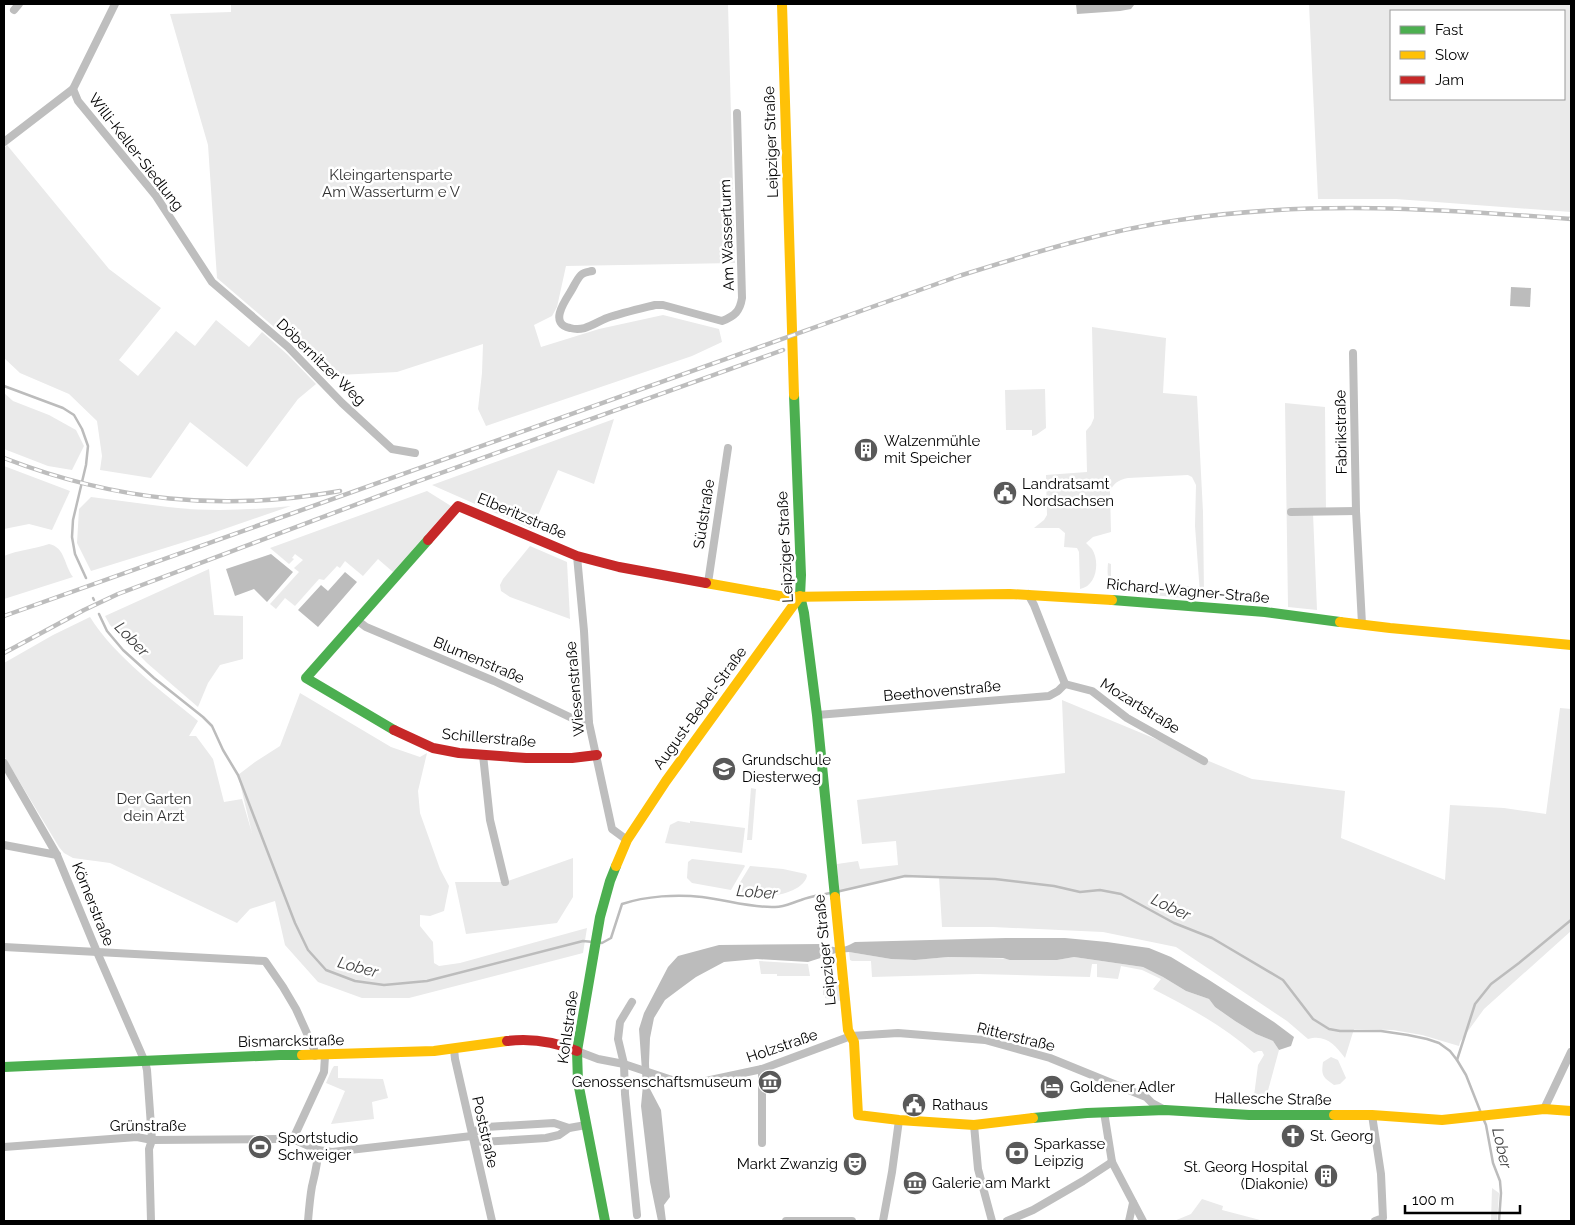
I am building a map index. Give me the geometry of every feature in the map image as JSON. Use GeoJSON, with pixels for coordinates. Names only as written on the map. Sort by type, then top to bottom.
{"type":"FeatureCollection","features":[{"type":"Feature","properties":{"kind":"street","name":"Willi-Keller-Siedlung"},"geometry":{"type":"LineString","coordinates":[[5,138],[72,89],[115,4]]}},
{"type":"Feature","properties":{"kind":"street","name":"Leipziger Straße"},"geometry":{"type":"LineString","coordinates":[[782,4],[801,575],[800,596],[804,613],[817,715],[848,1030],[854,1042],[858,1115]]}},
{"type":"Feature","properties":{"kind":"street","name":"Willi-Keller-Siedlung"},"geometry":{"type":"LineString","coordinates":[[72,89],[83,109],[156,196],[212,282]]}},
{"type":"Feature","properties":{"kind":"street","name":"Am Wasserturm"},"geometry":{"type":"LineString","coordinates":[[592,272],[583,273],[578,278],[560,310],[559,319],[561,324],[568,328],[579,330],[605,319],[655,305],[663,305],[722,321],[737,313],[741,306],[742,298],[737,113]]}},
{"type":"Feature","properties":{"kind":"street","name":"Döbernitzer Weg"},"geometry":{"type":"LineString","coordinates":[[212,282],[288,347],[342,403],[392,449],[415,453]]}},
{"type":"Feature","properties":{"kind":"street","name":"Fabrikstraße"},"geometry":{"type":"LineString","coordinates":[[1353,353],[1356,511],[1362,624]]}},
{"type":"Feature","properties":{"kind":"street","name":"Südstraße"},"geometry":{"type":"LineString","coordinates":[[708,583],[728,448]]}},
{"type":"Feature","properties":{"kind":"street","name":"Elberitzstraße"},"geometry":{"type":"LineString","coordinates":[[306,678],[458,506],[578,556],[619,567],[785,597],[800,596]]}},
{"type":"Feature","properties":{"kind":"street"},"geometry":{"type":"LineString","coordinates":[[1291,512],[1356,511]]}},
{"type":"Feature","properties":{"kind":"street","name":"Wiesenstraße"},"geometry":{"type":"LineString","coordinates":[[578,556],[589,723],[612,829],[627,840]]}},
{"type":"Feature","properties":{"kind":"street","name":"Richard-Wagner-Straße"},"geometry":{"type":"LineString","coordinates":[[800,596],[1028,594],[1214,608],[1571,645]]}},
{"type":"Feature","properties":{"kind":"street"},"geometry":{"type":"LineString","coordinates":[[1028,594],[1065,684]]}},
{"type":"Feature","properties":{"kind":"street","name":"August-Bebel-Straße"},"geometry":{"type":"LineString","coordinates":[[627,840],[666,781],[800,596]]}},
{"type":"Feature","properties":{"kind":"street","name":"Blumenstraße"},"geometry":{"type":"LineString","coordinates":[[358,621],[366,627],[494,680],[576,720],[589,723]]}},
{"type":"Feature","properties":{"kind":"street","name":"Schillerstraße"},"geometry":{"type":"LineString","coordinates":[[306,678],[371,718],[406,737],[433,748],[459,753],[526,758],[572,758],[597,755]]}},
{"type":"Feature","properties":{"kind":"street","name":"Beethovenstraße"},"geometry":{"type":"LineString","coordinates":[[817,715],[1049,696],[1065,684]]}},
{"type":"Feature","properties":{"kind":"street","name":"Mozartstraße"},"geometry":{"type":"LineString","coordinates":[[1065,684],[1092,691],[1127,718],[1204,761]]}},
{"type":"Feature","properties":{"kind":"street"},"geometry":{"type":"LineString","coordinates":[[483,755],[490,820],[506,882]]}},
{"type":"Feature","properties":{"kind":"street","name":"Körnerstraße"},"geometry":{"type":"LineString","coordinates":[[4,763],[57,855],[145,1062],[152,1140],[149,1149],[150,1221]]}},
{"type":"Feature","properties":{"kind":"street","name":"Kohlstraße"},"geometry":{"type":"LineString","coordinates":[[605,1221],[578,1082],[577,1051],[600,917],[610,881],[627,840]]}},
{"type":"Feature","properties":{"kind":"street"},"geometry":{"type":"LineString","coordinates":[[4,845],[57,855]]}},
{"type":"Feature","properties":{"kind":"street"},"geometry":{"type":"LineString","coordinates":[[4,947],[263,961],[268,964],[283,987],[314,1049],[320,1056],[324,1072],[293,1139],[318,1150],[332,1152],[472,1136],[477,1130],[486,1127],[554,1123],[569,1128]]}},
{"type":"Feature","properties":{"kind":"street"},"geometry":{"type":"LineString","coordinates":[[632,1002],[620,1022],[618,1030],[624,1064],[625,1094],[637,1215]]}},
{"type":"Feature","properties":{"kind":"street","name":"Ritterstraße"},"geometry":{"type":"LineString","coordinates":[[851,1036],[898,1033],[986,1040],[1050,1058],[1146,1097],[1152,1103],[1165,1110]]}},
{"type":"Feature","properties":{"kind":"street","name":"Holzstraße"},"geometry":{"type":"LineString","coordinates":[[577,1051],[687,1085],[762,1070],[851,1036]]}},
{"type":"Feature","properties":{"kind":"street","name":"Bismarckstraße"},"geometry":{"type":"LineString","coordinates":[[4,1067],[280,1055],[320,1056],[454,1049],[512,1040],[538,1039],[558,1042],[577,1051]]}},
{"type":"Feature","properties":{"kind":"street","name":"Poststraße"},"geometry":{"type":"LineString","coordinates":[[454,1049],[492,1221]]}},
{"type":"Feature","properties":{"kind":"street"},"geometry":{"type":"LineString","coordinates":[[1544,1109],[1571,1052]]}},
{"type":"Feature","properties":{"kind":"street"},"geometry":{"type":"LineString","coordinates":[[762,1070],[762,1143]]}},
{"type":"Feature","properties":{"kind":"street","name":"Hallesche Straße"},"geometry":{"type":"LineString","coordinates":[[858,1115],[974,1125],[1104,1112],[1165,1110],[1249,1115],[1372,1115],[1442,1120],[1544,1109],[1571,1110]]}},
{"type":"Feature","properties":{"kind":"street"},"geometry":{"type":"LineString","coordinates":[[1104,1112],[1112,1162],[1143,1221]]}},
{"type":"Feature","properties":{"kind":"street"},"geometry":{"type":"LineString","coordinates":[[1372,1115],[1381,1174],[1383,1218],[1375,1221]]}},
{"type":"Feature","properties":{"kind":"street"},"geometry":{"type":"LineString","coordinates":[[883,1221],[899,1120]]}},
{"type":"Feature","properties":{"kind":"street"},"geometry":{"type":"LineString","coordinates":[[472,1136],[477,1141],[482,1142],[546,1138],[559,1135],[569,1128],[586,1125]]}},
{"type":"Feature","properties":{"kind":"street"},"geometry":{"type":"LineString","coordinates":[[974,1125],[978,1169],[992,1221]]}},
{"type":"Feature","properties":{"kind":"street","name":"Grünstraße"},"geometry":{"type":"LineString","coordinates":[[4,1147],[137,1137],[152,1140],[293,1139]]}},
{"type":"Feature","properties":{"kind":"street"},"geometry":{"type":"LineString","coordinates":[[308,1221],[318,1162],[318,1150]]}},
{"type":"Feature","properties":{"kind":"street"},"geometry":{"type":"LineString","coordinates":[[1007,1221],[1033,1210],[1112,1162]]}},
{"type":"Feature","properties":{"kind":"street"},"geometry":{"type":"LineString","coordinates":[[1130,1221],[1133,1203]]}},
{"type":"Feature","properties":{"kind":"street"},"geometry":{"type":"LineString","coordinates":[[786,1221],[852,1221]]}},
{"type":"Feature","properties":{"kind":"green space","name":"Kleingartensparte Am Wasserturm e V"},"geometry":{"type":"Polygon","coordinates":[[[231,4],[728,4],[735,263],[566,266],[557,307],[552,316],[534,325],[541,347],[599,329],[663,315],[719,329],[722,342],[692,356],[486,426],[478,409],[483,344],[397,372],[339,375],[328,379],[288,339],[217,278],[208,145],[170,14],[231,12],[231,4]]]}},
{"type":"Feature","properties":{"kind":"green space"},"geometry":{"type":"Polygon","coordinates":[[[1309,4],[1571,4],[1571,212],[1396,199],[1318,199],[1309,4]]]}},
{"type":"Feature","properties":{"kind":"green space"},"geometry":{"type":"Polygon","coordinates":[[[7,145],[109,269],[161,308],[119,360],[138,376],[176,331],[195,346],[216,320],[249,347],[262,332],[316,384],[298,399],[247,467],[190,422],[151,478],[100,470],[102,456],[97,421],[69,394],[20,373],[4,358],[4,148],[7,145]]]}},
{"type":"Feature","properties":{"kind":"green space"},"geometry":{"type":"Polygon","coordinates":[[[1092,327],[1166,338],[1163,393],[1197,396],[1203,512],[1204,595],[1207,596],[1205,600],[1200,594],[1195,526],[1196,485],[1192,477],[1188,475],[1128,478],[1115,484],[1110,491],[1111,532],[1093,537],[1086,543],[1092,549],[1096,566],[1093,578],[1086,587],[1080,589],[1079,552],[1077,548],[1064,547],[1065,533],[1059,528],[1034,528],[1047,515],[1046,475],[1087,472],[1086,431],[1094,418],[1092,327]]]}},
{"type":"Feature","properties":{"kind":"green space"},"geometry":{"type":"Polygon","coordinates":[[[1045,389],[1046,428],[1032,436],[1032,430],[1006,430],[1005,390],[1045,389]]]}},
{"type":"Feature","properties":{"kind":"green space"},"geometry":{"type":"Polygon","coordinates":[[[4,393],[13,401],[49,415],[76,430],[84,446],[72,470],[48,466],[4,449],[4,393]]]}},
{"type":"Feature","properties":{"kind":"green space"},"geometry":{"type":"Polygon","coordinates":[[[1285,403],[1325,407],[1326,512],[1313,513],[1317,610],[1288,607],[1285,403]]]}},
{"type":"Feature","properties":{"kind":"green space"},"geometry":{"type":"Polygon","coordinates":[[[614,419],[594,484],[558,470],[532,529],[432,485],[614,419]]]}},
{"type":"Feature","properties":{"kind":"green space"},"geometry":{"type":"Polygon","coordinates":[[[4,466],[70,491],[52,530],[29,524],[4,529],[4,466]]]}},
{"type":"Feature","properties":{"kind":"green space"},"geometry":{"type":"Polygon","coordinates":[[[427,491],[451,506],[393,572],[378,559],[363,576],[345,561],[340,568],[337,566],[324,580],[319,579],[295,606],[285,598],[276,609],[270,604],[299,572],[294,568],[303,560],[295,554],[292,558],[294,559],[289,564],[270,548],[427,491]]]}},
{"type":"Feature","properties":{"kind":"green space"},"geometry":{"type":"Polygon","coordinates":[[[91,497],[198,510],[291,506],[207,535],[91,571],[77,543],[79,509],[91,497]]]}},
{"type":"Feature","properties":{"kind":"green space"},"geometry":{"type":"Polygon","coordinates":[[[49,544],[61,553],[73,577],[4,599],[4,556],[49,544]]]}},
{"type":"Feature","properties":{"kind":"green space"},"geometry":{"type":"Polygon","coordinates":[[[530,546],[567,562],[570,619],[510,597],[501,591],[500,585],[503,579],[530,546]]]}},
{"type":"Feature","properties":{"kind":"green space"},"geometry":{"type":"Polygon","coordinates":[[[1108,563],[1111,564],[1111,582],[1116,582],[1116,588],[1189,586],[1188,594],[1184,598],[1120,592],[1110,584],[1108,563]]]}},
{"type":"Feature","properties":{"kind":"green space"},"geometry":{"type":"Polygon","coordinates":[[[209,569],[214,615],[243,616],[243,659],[220,665],[208,683],[198,707],[147,663],[110,625],[105,616],[209,569]]]}},
{"type":"Feature","properties":{"kind":"green space","name":"Der Garten dein Arzt"},"geometry":{"type":"Polygon","coordinates":[[[90,617],[100,632],[126,660],[198,721],[189,736],[196,736],[213,759],[224,802],[242,799],[252,833],[238,775],[280,746],[300,693],[391,747],[420,757],[427,753],[418,791],[420,813],[440,869],[449,886],[444,911],[430,916],[420,915],[420,926],[433,942],[434,963],[439,966],[460,963],[587,928],[583,953],[409,998],[362,998],[318,982],[285,945],[275,901],[250,909],[237,923],[110,863],[73,858],[64,853],[4,756],[4,663],[53,635],[90,617]]]}},
{"type":"Feature","properties":{"kind":"green space"},"geometry":{"type":"Polygon","coordinates":[[[1062,700],[1252,779],[1345,791],[1341,838],[1445,880],[1450,805],[1504,808],[1546,814],[1560,708],[1571,709],[1571,931],[1484,1009],[1459,1046],[1422,1035],[1393,1030],[1354,1029],[1345,1058],[1330,1042],[1320,1038],[1308,1039],[1287,1021],[1176,947],[1103,932],[993,927],[942,927],[939,877],[905,876],[839,891],[837,864],[858,861],[860,869],[898,865],[896,841],[862,844],[857,800],[1065,773],[1062,700]]]}},
{"type":"Feature","properties":{"kind":"green space"},"geometry":{"type":"Polygon","coordinates":[[[751,788],[756,789],[752,840],[747,840],[751,788]]]}},
{"type":"Feature","properties":{"kind":"green space"},"geometry":{"type":"Polygon","coordinates":[[[678,821],[745,828],[742,853],[665,843],[670,825],[678,821]]]}},
{"type":"Feature","properties":{"kind":"green space"},"geometry":{"type":"Polygon","coordinates":[[[573,858],[573,897],[557,923],[466,934],[455,882],[505,882],[573,858]]]}},
{"type":"Feature","properties":{"kind":"green space"},"geometry":{"type":"Polygon","coordinates":[[[692,859],[745,866],[731,890],[692,883],[687,878],[688,862],[692,859]]]}},
{"type":"Feature","properties":{"kind":"green space"},"geometry":{"type":"Polygon","coordinates":[[[750,866],[783,869],[806,874],[807,876],[800,886],[794,890],[773,896],[760,896],[736,891],[750,866]]]}},
{"type":"Feature","properties":{"kind":"green space"},"geometry":{"type":"Polygon","coordinates":[[[849,952],[891,959],[915,960],[948,957],[1057,960],[1074,957],[1143,967],[1186,991],[1209,999],[1215,1007],[1235,1021],[1256,1034],[1273,1041],[1279,1050],[1266,1098],[1254,1096],[1258,1065],[1264,1055],[1262,1051],[1254,1053],[1231,1034],[1153,989],[1161,979],[1142,970],[1121,966],[1118,979],[1097,977],[1097,964],[1092,964],[1090,977],[977,974],[872,977],[871,961],[852,961],[850,960],[849,952]]]}},
{"type":"Feature","properties":{"kind":"green space"},"geometry":{"type":"Polygon","coordinates":[[[759,961],[808,964],[810,976],[761,974],[759,961]]]}},
{"type":"Feature","properties":{"kind":"green space"},"geometry":{"type":"Polygon","coordinates":[[[840,985],[841,1001],[825,998],[823,986],[840,985]]]}},
{"type":"Feature","properties":{"kind":"green space"},"geometry":{"type":"Polygon","coordinates":[[[1331,1057],[1338,1060],[1346,1078],[1340,1084],[1334,1085],[1325,1078],[1322,1070],[1323,1062],[1331,1057]]]}},
{"type":"Feature","properties":{"kind":"green space"},"geometry":{"type":"Polygon","coordinates":[[[334,1066],[338,1066],[338,1078],[383,1079],[388,1098],[372,1102],[374,1119],[331,1124],[345,1091],[326,1083],[334,1066]]]}},
{"type":"Feature","properties":{"kind":"green space"},"geometry":{"type":"Polygon","coordinates":[[[1492,1188],[1499,1193],[1497,1221],[1491,1221],[1492,1188]]]}},
{"type":"Feature","properties":{"kind":"green space"},"geometry":{"type":"Polygon","coordinates":[[[1202,1199],[1223,1206],[1222,1210],[1264,1221],[1174,1221],[1191,1214],[1202,1199]]]}},
{"type":"Feature","properties":{"kind":"shaded area"},"geometry":{"type":"Polygon","coordinates":[[[1076,4],[1134,5],[1131,9],[1120,11],[1077,14],[1076,4]]]}},
{"type":"Feature","properties":{"kind":"shaded area"},"geometry":{"type":"Polygon","coordinates":[[[1511,287],[1531,288],[1530,307],[1510,306],[1511,287]]]}},
{"type":"Feature","properties":{"kind":"shaded area"},"geometry":{"type":"Polygon","coordinates":[[[271,554],[293,572],[267,602],[254,589],[235,596],[226,569],[271,554]]]}},
{"type":"Feature","properties":{"kind":"shaded area"},"geometry":{"type":"Polygon","coordinates":[[[345,572],[357,582],[318,627],[298,610],[321,585],[328,591],[345,572]]]}},
{"type":"Feature","properties":{"kind":"shaded area"},"geometry":{"type":"Polygon","coordinates":[[[1065,938],[1149,948],[1171,957],[1274,1022],[1294,1037],[1291,1046],[1279,1050],[1273,1041],[1256,1034],[1235,1021],[1215,1007],[1209,999],[1186,991],[1143,967],[1074,957],[1057,960],[948,957],[915,960],[891,959],[849,952],[836,953],[808,962],[757,959],[724,962],[696,977],[665,1000],[654,1018],[650,1038],[650,1089],[661,1110],[670,1197],[664,1205],[666,1221],[658,1221],[650,1182],[641,1106],[643,1085],[639,1029],[644,1013],[668,967],[678,956],[719,945],[823,944],[839,948],[855,942],[1065,938]]]}},
{"type":"Feature","properties":{"kind":"waterway","name":"Lober"},"geometry":{"type":"LineString","coordinates":[[4,386],[63,408],[74,415],[82,429],[88,446],[86,465],[73,520],[72,537],[75,554],[86,578]]}},
{"type":"Feature","properties":{"kind":"waterway","name":"Lober"},"geometry":{"type":"LineString","coordinates":[[99,614],[107,631],[123,650],[212,726],[223,750],[238,775],[295,923],[308,950],[326,970],[355,981],[384,985],[427,981],[583,941],[593,942]]}},
{"type":"Feature","properties":{"kind":"waterway","name":"Lober"},"geometry":{"type":"LineString","coordinates":[[836,892],[905,876],[995,879],[1054,886],[1080,892],[1100,890],[1121,894],[1174,923],[1212,938],[1283,980],[1313,1019],[1329,1029],[1340,1031],[1381,1031],[1408,1035],[1439,1043],[1450,1051],[1457,1060],[1466,1075],[1481,1113]]}},
{"type":"Feature","properties":{"kind":"waterway","name":"Lober"},"geometry":{"type":"LineString","coordinates":[[598,942],[602,943],[611,938],[622,904],[641,899],[662,896],[692,896],[738,904],[775,907],[831,893]]}},
{"type":"Feature","properties":{"kind":"waterway"},"geometry":{"type":"LineString","coordinates":[[1457,1060],[1475,1004],[1491,984],[1571,920]]}},
{"type":"Feature","properties":{"kind":"waterway","name":"Lober"},"geometry":{"type":"LineString","coordinates":[[1483,1118],[1493,1163],[1500,1181],[1499,1221]]}},
{"type":"Feature","properties":{"kind":"railway"},"geometry":{"type":"LineString","coordinates":[[4,616],[959,276],[1096,236],[1179,220],[1228,214],[1326,208],[1473,212],[1571,219]]}},
{"type":"Feature","properties":{"kind":"railway"},"geometry":{"type":"LineString","coordinates":[[4,653],[118,594],[416,482],[783,350]]}},
{"type":"Feature","properties":{"kind":"railway"},"geometry":{"type":"LineString","coordinates":[[4,458],[46,473],[87,484],[128,493],[170,499],[254,501],[340,491]]}},
{"type":"Feature","properties":{"kind":"traffic: fast"},"geometry":{"type":"LineString","coordinates":[[794,395],[801,575],[800,596],[804,613],[817,715],[835,897]]}},
{"type":"Feature","properties":{"kind":"traffic: fast"},"geometry":{"type":"LineString","coordinates":[[394,730],[306,678],[428,540]]}},
{"type":"Feature","properties":{"kind":"traffic: fast"},"geometry":{"type":"LineString","coordinates":[[1112,600],[1265,612],[1340,622]]}},
{"type":"Feature","properties":{"kind":"traffic: fast"},"geometry":{"type":"LineString","coordinates":[[605,1221],[578,1082],[577,1051],[600,917],[616,866]]}},
{"type":"Feature","properties":{"kind":"traffic: fast"},"geometry":{"type":"LineString","coordinates":[[4,1067],[302,1055]]}},
{"type":"Feature","properties":{"kind":"traffic: fast"},"geometry":{"type":"LineString","coordinates":[[1033,1118],[1087,1113],[1165,1110],[1249,1115],[1334,1115]]}},
{"type":"Feature","properties":{"kind":"traffic: slow"},"geometry":{"type":"LineString","coordinates":[[782,4],[794,395]]}},
{"type":"Feature","properties":{"kind":"traffic: slow"},"geometry":{"type":"LineString","coordinates":[[706,583],[785,597],[1010,594],[1112,600]]}},
{"type":"Feature","properties":{"kind":"traffic: slow"},"geometry":{"type":"LineString","coordinates":[[616,866],[627,840],[666,781],[800,596]]}},
{"type":"Feature","properties":{"kind":"traffic: slow"},"geometry":{"type":"LineString","coordinates":[[1340,622],[1571,645]]}},
{"type":"Feature","properties":{"kind":"traffic: slow"},"geometry":{"type":"LineString","coordinates":[[835,897],[848,1030],[854,1042],[858,1115],[974,1125],[1033,1118]]}},
{"type":"Feature","properties":{"kind":"traffic: slow"},"geometry":{"type":"LineString","coordinates":[[302,1055],[434,1051],[507,1041]]}},
{"type":"Feature","properties":{"kind":"traffic: slow"},"geometry":{"type":"LineString","coordinates":[[1334,1115],[1372,1115],[1442,1120],[1544,1109],[1571,1111]]}},
{"type":"Feature","properties":{"kind":"traffic: jam"},"geometry":{"type":"LineString","coordinates":[[428,540],[458,506],[577,556],[619,567],[706,583]]}},
{"type":"Feature","properties":{"kind":"traffic: jam"},"geometry":{"type":"LineString","coordinates":[[394,730],[433,748],[459,753],[526,758],[572,758],[597,755]]}},
{"type":"Feature","properties":{"kind":"traffic: jam"},"geometry":{"type":"LineString","coordinates":[[507,1041],[542,1041],[577,1051]]}},
{"type":"Feature","properties":{"kind":"place","name":"Walzenmühle mit Speicher"},"geometry":{"type":"Point","coordinates":[866,450]}},
{"type":"Feature","properties":{"kind":"place","name":"Landratsamt Nordsachsen"},"geometry":{"type":"Point","coordinates":[1005,493]}},
{"type":"Feature","properties":{"kind":"place","name":"Grundschule Diesterweg"},"geometry":{"type":"Point","coordinates":[724,769]}},
{"type":"Feature","properties":{"kind":"place","name":"Genossenschaftsmuseum"},"geometry":{"type":"Point","coordinates":[770,1082]}},
{"type":"Feature","properties":{"kind":"place","name":"Goldener Adler"},"geometry":{"type":"Point","coordinates":[1052,1087]}},
{"type":"Feature","properties":{"kind":"place","name":"Rathaus"},"geometry":{"type":"Point","coordinates":[914,1105]}},
{"type":"Feature","properties":{"kind":"place","name":"St. Georg"},"geometry":{"type":"Point","coordinates":[1293,1136]}},
{"type":"Feature","properties":{"kind":"place","name":"Sportstudio Schweiger"},"geometry":{"type":"Point","coordinates":[260,1147]}},
{"type":"Feature","properties":{"kind":"place","name":"Sparkasse Leipzig"},"geometry":{"type":"Point","coordinates":[1017,1153]}},
{"type":"Feature","properties":{"kind":"place","name":"Markt Zwanzig"},"geometry":{"type":"Point","coordinates":[855,1164]}},
{"type":"Feature","properties":{"kind":"place","name":"St. Georg Hospital (Diakonie)"},"geometry":{"type":"Point","coordinates":[1326,1176]}},
{"type":"Feature","properties":{"kind":"place","name":"Galerie am Markt"},"geometry":{"type":"Point","coordinates":[915,1183]}}]}
